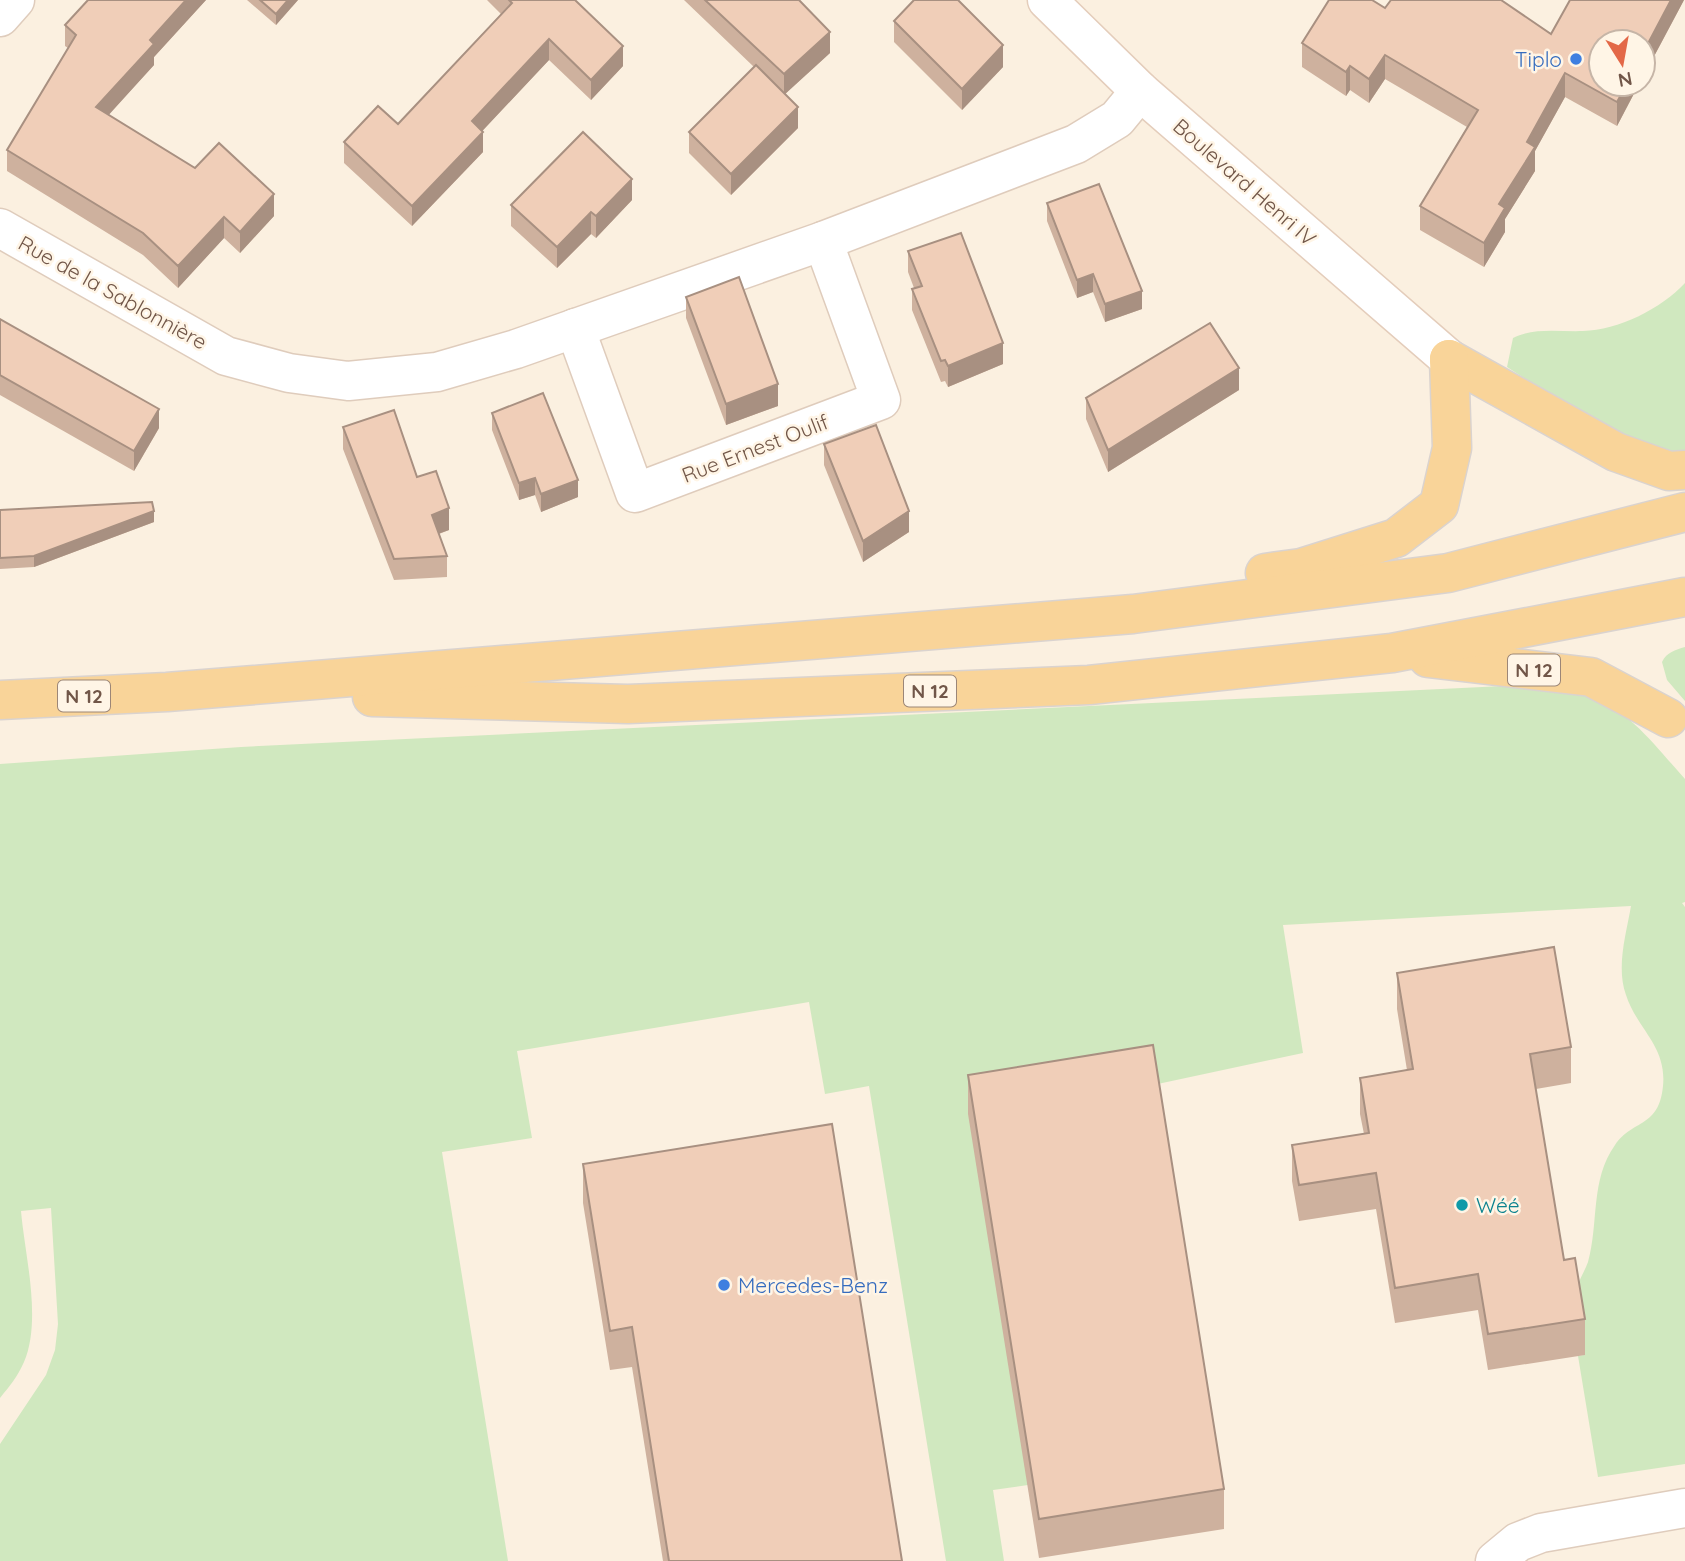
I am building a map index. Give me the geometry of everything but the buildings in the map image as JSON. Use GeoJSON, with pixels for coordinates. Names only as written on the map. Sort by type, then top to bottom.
{"type":"FeatureCollection","features":[{"type":"Feature","properties":{"kind":"main road"},"geometry":{"type":"LineString","coordinates":[[1450,359],[1616,452],[1670,471],[1685,470]]}},
{"type":"Feature","properties":{"kind":"main road","name":"N 12"},"geometry":{"type":"LineString","coordinates":[[838,639],[910,607],[1193,584],[1301,568],[1396,538],[1439,505],[1452,448],[1450,359]]}},
{"type":"Feature","properties":{"kind":"main road","name":"N 12"},"geometry":{"type":"LineString","coordinates":[[0,700],[167,692],[1133,614],[1448,573],[1685,512]]}},
{"type":"Feature","properties":{"kind":"main road","name":"N 12"},"geometry":{"type":"LineString","coordinates":[[167,692],[628,704],[1089,685],[1392,653],[1685,597]]}},
{"type":"Feature","properties":{"kind":"main road","name":"N 12"},"geometry":{"type":"LineString","coordinates":[[1392,653],[1591,677],[1676,724]]}},
{"type":"Feature","properties":{"kind":"street"},"geometry":{"type":"LineString","coordinates":[[0,16],[15,0]]}},
{"type":"Feature","properties":{"kind":"street","name":"Boulevard Henri IV"},"geometry":{"type":"LineString","coordinates":[[1047,0],[1140,91],[1450,359]]}},
{"type":"Feature","properties":{"kind":"street"},"geometry":{"type":"LineString","coordinates":[[575,328],[823,241],[1076,144],[1117,120],[1140,91]]}},
{"type":"Feature","properties":{"kind":"street","name":"Rue de la Sablonnière"},"geometry":{"type":"LineString","coordinates":[[0,228],[226,356],[289,373],[348,381],[438,372],[575,328]]}},
{"type":"Feature","properties":{"kind":"street","name":"Rue Ernest Oulif"},"geometry":{"type":"LineString","coordinates":[[575,328],[635,493],[881,400],[823,241]]}},
{"type":"Feature","properties":{"kind":"street"},"geometry":{"type":"LineString","coordinates":[[1495,1561],[1518,1542],[1541,1533],[1685,1508]]}},
{"type":"Feature","properties":{"kind":"green space"},"geometry":{"type":"Polygon","coordinates":[[[1685,283],[1685,455],[1649,450],[1616,437],[1507,367],[1513,338],[1538,331],[1583,331],[1610,327],[1651,309],[1685,283]]]}},
{"type":"Feature","properties":{"kind":"green space"},"geometry":{"type":"Polygon","coordinates":[[[1685,647],[1685,701],[1667,680],[1662,662],[1675,650],[1685,647]]]}},
{"type":"Feature","properties":{"kind":"green space"},"geometry":{"type":"Polygon","coordinates":[[[1503,686],[1572,690],[1604,701],[1642,731],[1685,779],[1685,902],[1682,903],[1685,907],[1685,1464],[1598,1477],[1578,1356],[1584,1355],[1576,1293],[1588,1262],[1602,1173],[1615,1145],[1656,1109],[1661,1100],[1663,1086],[1663,1072],[1656,1049],[1631,1007],[1623,984],[1623,951],[1631,906],[1283,925],[1303,1053],[1153,1085],[1028,1485],[993,1490],[1004,1561],[946,1561],[869,1086],[825,1094],[809,1002],[517,1051],[532,1138],[442,1152],[508,1561],[0,1561],[0,1444],[46,1375],[55,1350],[58,1324],[51,1208],[21,1211],[31,1288],[32,1327],[24,1362],[0,1398],[0,764],[241,747],[1503,686]]]}},
{"type":"Feature","properties":{"kind":"place","name":"Tiplo"},"geometry":{"type":"Point","coordinates":[1576,59]}},
{"type":"Feature","properties":{"kind":"place","name":"Wéé"},"geometry":{"type":"Point","coordinates":[1462,1205]}},
{"type":"Feature","properties":{"kind":"place","name":"Mercedes-Benz"},"geometry":{"type":"Point","coordinates":[724,1285]}}]}
